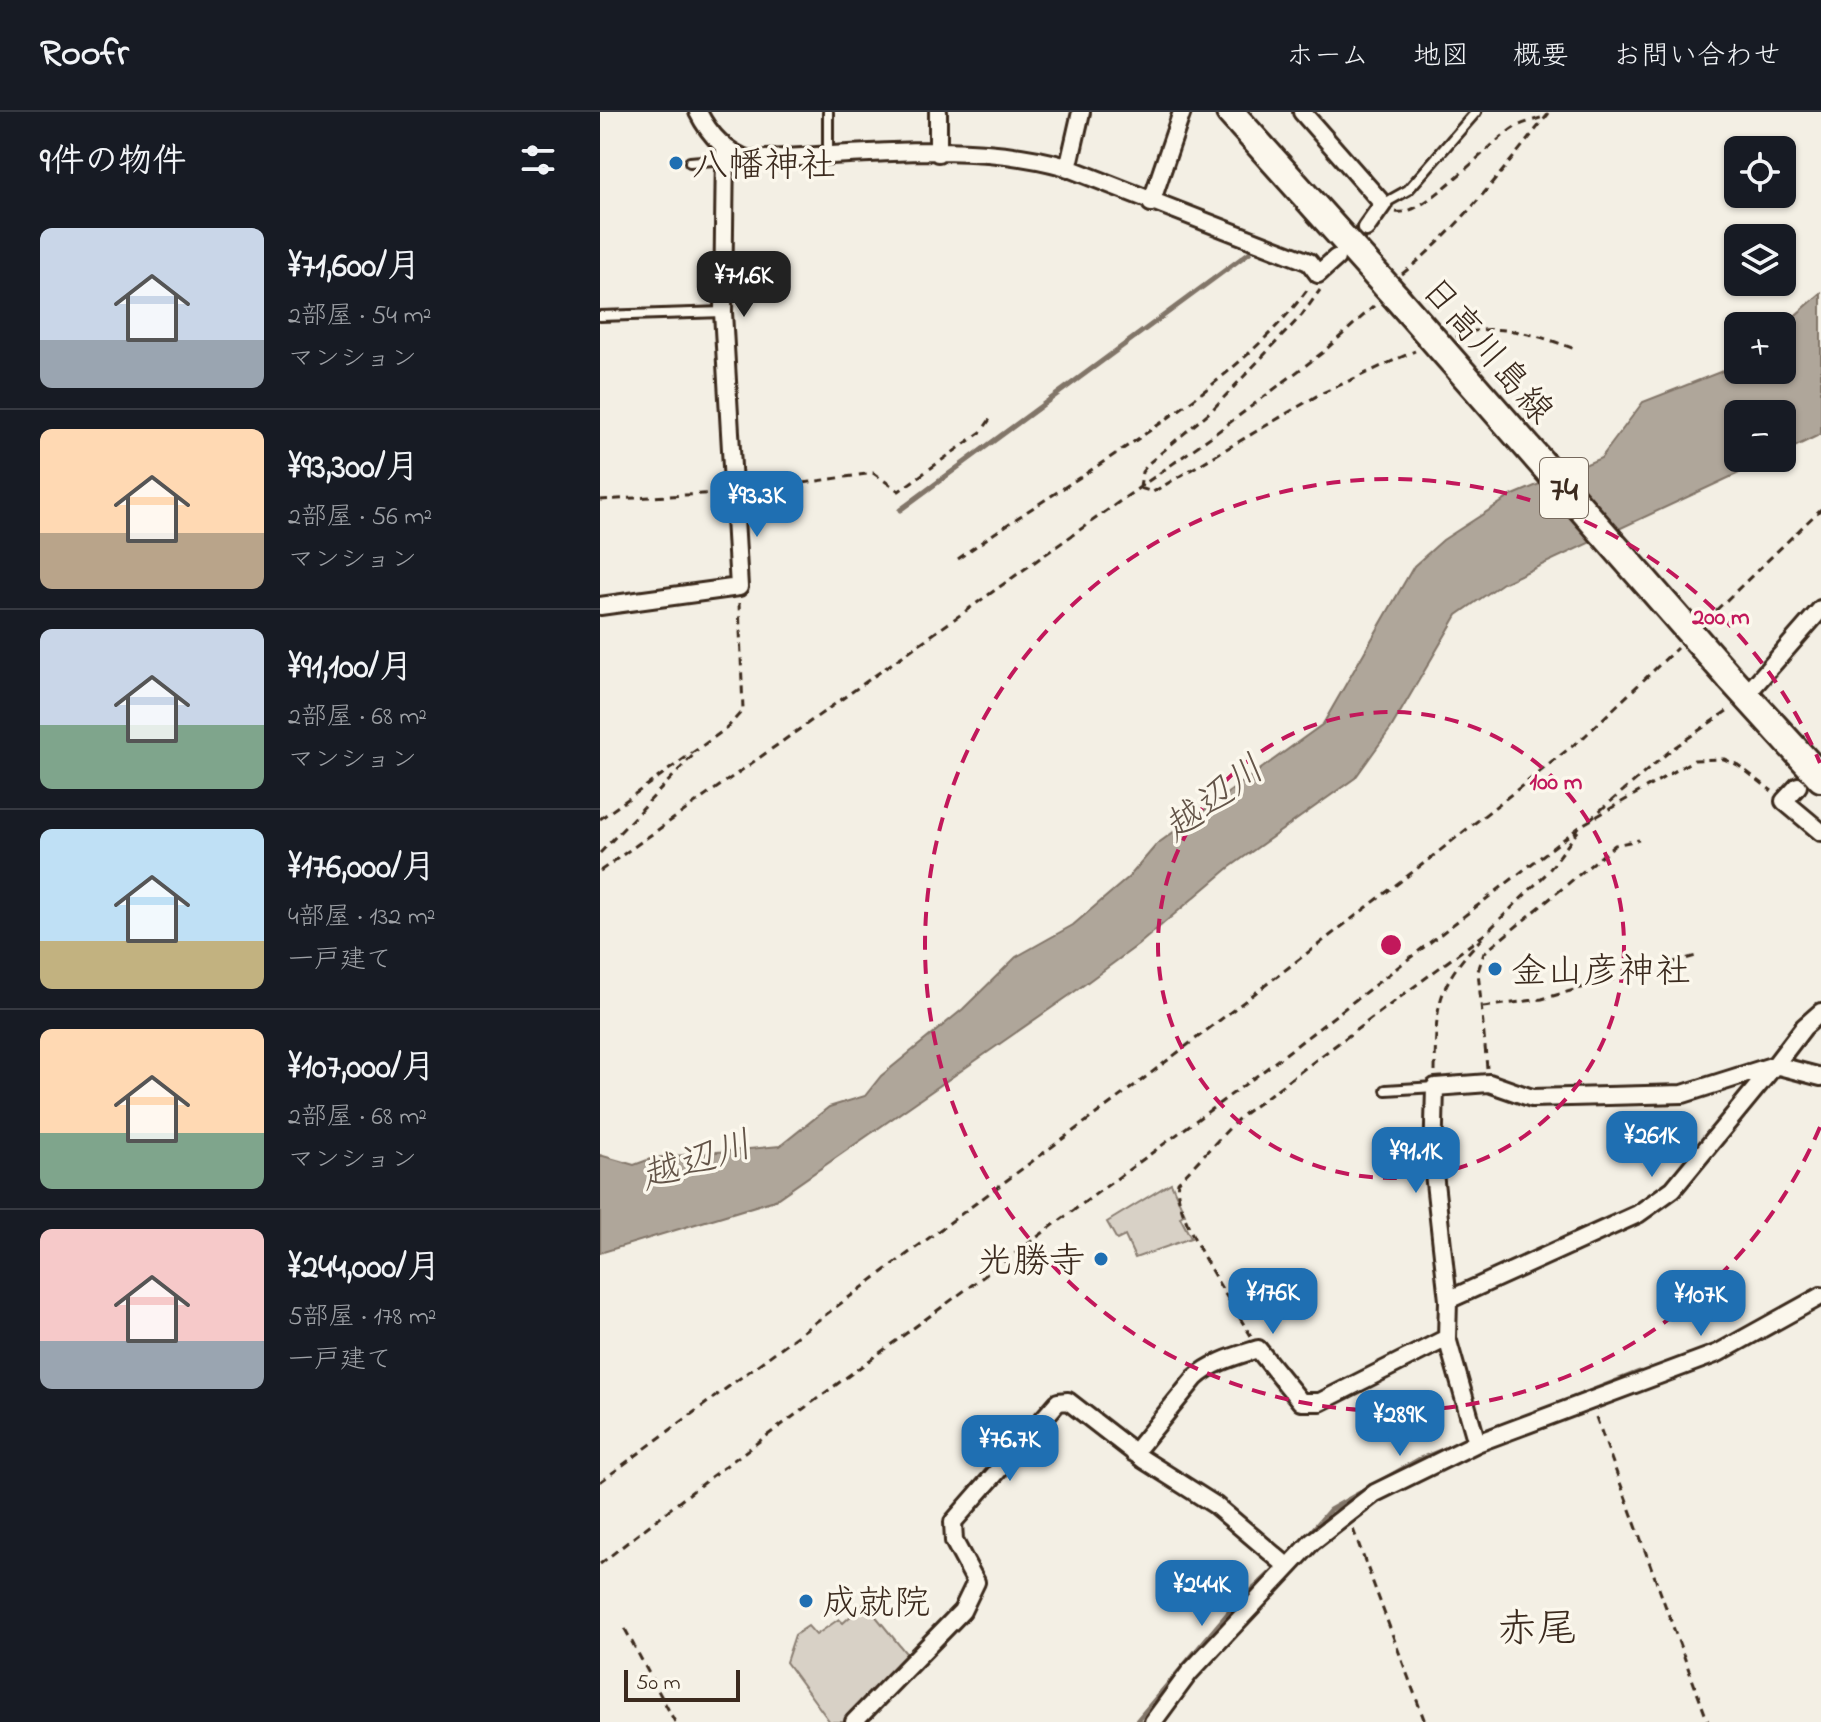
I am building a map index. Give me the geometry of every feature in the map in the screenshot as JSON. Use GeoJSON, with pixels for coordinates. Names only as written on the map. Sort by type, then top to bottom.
{"type":"FeatureCollection","features":[{"type":"Feature","properties":{"kind":"main road","name":"日高川島線"},"geometry":{"type":"LineString","coordinates":[[1230,112],[1386,302],[1738,687],[1810,782]]}},
{"type":"Feature","properties":{"kind":"street"},"geometry":{"type":"LineString","coordinates":[[600,606],[739,587],[723,312],[725,153],[698,112]]}},
{"type":"Feature","properties":{"kind":"street"},"geometry":{"type":"LineString","coordinates":[[938,112],[938,153]]}},
{"type":"Feature","properties":{"kind":"street"},"geometry":{"type":"LineString","coordinates":[[1068,169],[1081,112]]}},
{"type":"Feature","properties":{"kind":"street"},"geometry":{"type":"LineString","coordinates":[[1151,203],[1182,112]]}},
{"type":"Feature","properties":{"kind":"street"},"geometry":{"type":"LineString","coordinates":[[1302,112],[1318,118],[1383,204],[1366,228]]}},
{"type":"Feature","properties":{"kind":"street"},"geometry":{"type":"LineString","coordinates":[[725,153],[749,160],[988,152],[1029,157],[1068,169],[1309,262],[1318,274],[1336,258]]}},
{"type":"Feature","properties":{"kind":"street"},"geometry":{"type":"LineString","coordinates":[[1738,687],[1821,609]]}},
{"type":"Feature","properties":{"kind":"street"},"geometry":{"type":"LineString","coordinates":[[1810,782],[1784,801],[1821,832]]}},
{"type":"Feature","properties":{"kind":"street"},"geometry":{"type":"LineString","coordinates":[[1448,1300],[1650,1206],[1673,1189],[1804,1027],[1821,1012]]}},
{"type":"Feature","properties":{"kind":"street"},"geometry":{"type":"LineString","coordinates":[[1477,1443],[1447,1338],[1448,1300],[1433,1164],[1435,1087],[1489,1083],[1532,1098],[1630,1098],[1683,1094],[1775,1065],[1821,1077]]}},
{"type":"Feature","properties":{"kind":"street"},"geometry":{"type":"LineString","coordinates":[[1153,1722],[1189,1673],[1284,1564],[1375,1493],[1477,1443],[1718,1353],[1821,1296]]}},
{"type":"Feature","properties":{"kind":"street"},"geometry":{"type":"LineString","coordinates":[[1134,1453],[1204,1370],[1258,1349],[1301,1402],[1320,1402],[1447,1338]]}},
{"type":"Feature","properties":{"kind":"street"},"geometry":{"type":"LineString","coordinates":[[854,1722],[962,1611],[976,1582],[954,1541],[953,1522],[1058,1402],[1068,1401],[1134,1453],[1215,1505],[1284,1564]]}},
{"type":"Feature","properties":{"kind":"lane"},"geometry":{"type":"LineString","coordinates":[[828,112],[828,157]]}},
{"type":"Feature","properties":{"kind":"lane"},"geometry":{"type":"LineString","coordinates":[[1383,204],[1408,190],[1476,112]]}},
{"type":"Feature","properties":{"kind":"lane"},"geometry":{"type":"LineString","coordinates":[[690,162],[725,153]]}},
{"type":"Feature","properties":{"kind":"lane"},"geometry":{"type":"LineString","coordinates":[[600,316],[723,312]]}},
{"type":"Feature","properties":{"kind":"lane"},"geometry":{"type":"LineString","coordinates":[[1386,1090],[1435,1087]]}},
{"type":"Feature","properties":{"kind":"path"},"geometry":{"type":"LineString","coordinates":[[1383,204],[1398,213],[1414,210],[1506,134],[1549,114]]}},
{"type":"Feature","properties":{"kind":"path"},"geometry":{"type":"LineString","coordinates":[[1409,268],[1490,187],[1549,114]]}},
{"type":"Feature","properties":{"kind":"path"},"geometry":{"type":"LineString","coordinates":[[1140,488],[1142,472],[1149,463],[1212,410],[1310,306],[1320,292],[1318,274]]}},
{"type":"Feature","properties":{"kind":"path"},"geometry":{"type":"LineString","coordinates":[[958,559],[1203,391],[1298,301],[1318,274]]}},
{"type":"Feature","properties":{"kind":"path"},"geometry":{"type":"LineString","coordinates":[[600,871],[1140,488],[1286,382],[1386,302]]}},
{"type":"Feature","properties":{"kind":"path"},"geometry":{"type":"LineString","coordinates":[[1444,342],[1474,329],[1486,329],[1545,337],[1575,349]]}},
{"type":"Feature","properties":{"kind":"path"},"geometry":{"type":"LineString","coordinates":[[1140,488],[1153,492],[1320,394],[1392,358],[1418,350]]}},
{"type":"Feature","properties":{"kind":"path"},"geometry":{"type":"LineString","coordinates":[[600,500],[735,493],[873,473],[899,491],[981,432],[991,418]]}},
{"type":"Feature","properties":{"kind":"path"},"geometry":{"type":"LineString","coordinates":[[1697,629],[1821,509]]}},
{"type":"Feature","properties":{"kind":"path"},"geometry":{"type":"LineString","coordinates":[[600,819],[727,728],[743,710],[739,587]]}},
{"type":"Feature","properties":{"kind":"path"},"geometry":{"type":"LineString","coordinates":[[600,1482],[1142,1080],[1414,871],[1585,736],[1685,640]]}},
{"type":"Feature","properties":{"kind":"path"},"geometry":{"type":"LineString","coordinates":[[600,1564],[712,1476],[1266,1069],[1582,825],[1671,750],[1738,687]]}},
{"type":"Feature","properties":{"kind":"path"},"geometry":{"type":"LineString","coordinates":[[600,853],[694,758],[700,746]]}},
{"type":"Feature","properties":{"kind":"path"},"geometry":{"type":"LineString","coordinates":[[1435,1087],[1438,1000],[1457,968],[1547,873],[1582,825],[1624,804],[1682,765],[1709,757],[1738,765],[1784,801]]}},
{"type":"Feature","properties":{"kind":"path"},"geometry":{"type":"LineString","coordinates":[[1489,1083],[1478,971],[1491,946],[1615,845],[1639,840]]}},
{"type":"Feature","properties":{"kind":"path"},"geometry":{"type":"LineString","coordinates":[[1258,1349],[1214,1279],[1190,1228],[1176,1190],[1178,1182],[1241,1116],[1490,930]]}},
{"type":"Feature","properties":{"kind":"path"},"geometry":{"type":"LineString","coordinates":[[1482,1007],[1542,999],[1696,956]]}},
{"type":"Feature","properties":{"kind":"path"},"geometry":{"type":"LineString","coordinates":[[1591,1402],[1708,1722]]}},
{"type":"Feature","properties":{"kind":"path"},"geometry":{"type":"LineString","coordinates":[[1348,1514],[1425,1722]]}},
{"type":"Feature","properties":{"kind":"path"},"geometry":{"type":"LineString","coordinates":[[625,1629],[675,1722]]}},
{"type":"Feature","properties":{"kind":"shaded area"},"geometry":{"type":"Polygon","coordinates":[[[1171,1183],[1185,1214],[1180,1217],[1191,1238],[1135,1258],[1125,1236],[1117,1240],[1107,1222],[1171,1183]]]}},
{"type":"Feature","properties":{"kind":"shaded area"},"geometry":{"type":"Polygon","coordinates":[[[865,1603],[909,1657],[846,1722],[830,1722],[786,1662],[795,1635],[808,1626],[816,1635],[839,1619],[843,1623],[865,1603]]]}},
{"type":"Feature","properties":{"kind":"water","name":"越辺川"},"geometry":{"type":"Polygon","coordinates":[[[1821,293],[1821,434],[1796,446],[1796,400],[1724,400],[1724,472],[1741,472],[1503,583],[1457,615],[1391,728],[1355,778],[1230,867],[1138,945],[775,1200],[600,1253],[600,1155],[634,1165],[653,1158],[780,1146],[829,1107],[865,1096],[881,1076],[963,1009],[1016,957],[1073,925],[1129,877],[1157,844],[1323,724],[1414,566],[1443,540],[1511,496],[1601,458],[1643,402],[1724,370],[1724,384],[1796,384],[1796,315],[1821,293]]]}},
{"type":"Feature","properties":{"kind":"waterway"},"geometry":{"type":"LineString","coordinates":[[900,510],[1250,252]]}},
{"type":"Feature","properties":{"kind":"waterway"},"geometry":{"type":"LineString","coordinates":[[1304,1540],[1330,1510],[1420,1459],[1639,1372]]}},
{"type":"Feature","properties":{"kind":"waterway"},"geometry":{"type":"LineString","coordinates":[[1136,1722],[1229,1612],[1280,1564]]}},
{"type":"Feature","properties":{"kind":"place","name":"八幡神社"},"geometry":{"type":"Point","coordinates":[676,163]}},
{"type":"Feature","properties":{"kind":"place","name":"金山彦神社"},"geometry":{"type":"Point","coordinates":[1495,969]}},
{"type":"Feature","properties":{"kind":"place","name":"光勝寺"},"geometry":{"type":"Point","coordinates":[1101,1259]}},
{"type":"Feature","properties":{"kind":"place","name":"成就院"},"geometry":{"type":"Point","coordinates":[806,1601]}},
{"type":"Feature","properties":{"kind":"district","name":"赤尾"},"geometry":{"type":"Point","coordinates":[1537,1627]}}]}
